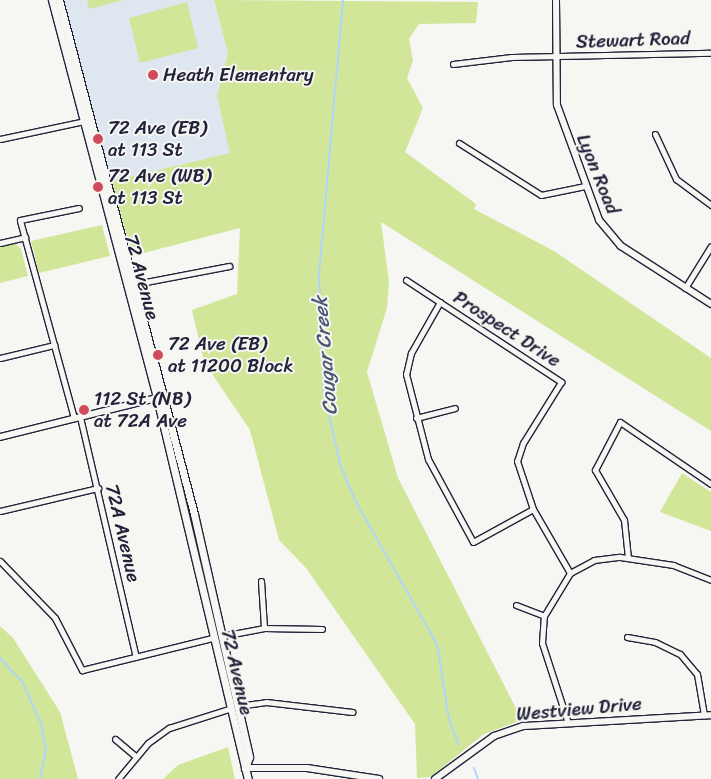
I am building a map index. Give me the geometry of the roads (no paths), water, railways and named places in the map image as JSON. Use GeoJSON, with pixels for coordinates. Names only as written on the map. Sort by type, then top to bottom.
{"type":"FeatureCollection","features":[{"type":"Feature","properties":{"kind":"main road","name":"72 Avenue"},"geometry":{"type":"LineString","coordinates":[[52,0],[135,284],[164,396],[250,757],[245,768]]}},
{"type":"Feature","properties":{"kind":"main road","name":"72 Avenue"},"geometry":{"type":"LineString","coordinates":[[59,0],[156,398],[229,709],[248,779]]}},
{"type":"Feature","properties":{"kind":"street","name":"Lyon Road"},"geometry":{"type":"LineString","coordinates":[[556,0],[557,105],[585,186],[608,235],[711,304]]}},
{"type":"Feature","properties":{"kind":"street","name":"Stewart Road"},"geometry":{"type":"LineString","coordinates":[[453,64],[556,58],[711,53]]}},
{"type":"Feature","properties":{"kind":"street"},"geometry":{"type":"LineString","coordinates":[[0,139],[87,121]]}},
{"type":"Feature","properties":{"kind":"street"},"geometry":{"type":"LineString","coordinates":[[655,134],[676,179],[711,205]]}},
{"type":"Feature","properties":{"kind":"street"},"geometry":{"type":"LineString","coordinates":[[460,143],[541,195],[585,186]]}},
{"type":"Feature","properties":{"kind":"street","name":"72A Avenue"},"geometry":{"type":"LineString","coordinates":[[79,208],[20,220],[54,345],[98,488],[136,657]]}},
{"type":"Feature","properties":{"kind":"street"},"geometry":{"type":"LineString","coordinates":[[0,243],[25,237]]}},
{"type":"Feature","properties":{"kind":"street"},"geometry":{"type":"LineString","coordinates":[[685,288],[711,246]]}},
{"type":"Feature","properties":{"kind":"street","name":"72 Avenue"},"geometry":{"type":"LineString","coordinates":[[135,284],[229,266]]}},
{"type":"Feature","properties":{"kind":"street","name":"Prospect Drive"},"geometry":{"type":"LineString","coordinates":[[406,280],[561,382],[523,443],[517,461],[532,508],[570,574]]}},
{"type":"Feature","properties":{"kind":"street"},"geometry":{"type":"LineString","coordinates":[[440,302],[421,332],[406,371],[416,418],[428,459],[473,542],[532,508]]}},
{"type":"Feature","properties":{"kind":"street"},"geometry":{"type":"LineString","coordinates":[[0,358],[54,345]]}},
{"type":"Feature","properties":{"kind":"street"},"geometry":{"type":"LineString","coordinates":[[0,437],[164,396]]}},
{"type":"Feature","properties":{"kind":"street"},"geometry":{"type":"LineString","coordinates":[[416,418],[456,408]]}},
{"type":"Feature","properties":{"kind":"street"},"geometry":{"type":"LineString","coordinates":[[628,558],[624,520],[595,470],[620,422],[711,484]]}},
{"type":"Feature","properties":{"kind":"street"},"geometry":{"type":"LineString","coordinates":[[0,511],[98,488]]}},
{"type":"Feature","properties":{"kind":"street"},"geometry":{"type":"LineString","coordinates":[[568,723],[542,642],[544,616],[570,574],[594,560],[628,558],[673,565],[711,580]]}},
{"type":"Feature","properties":{"kind":"street"},"geometry":{"type":"LineString","coordinates":[[0,561],[55,618],[82,670],[212,638]]}},
{"type":"Feature","properties":{"kind":"street"},"geometry":{"type":"LineString","coordinates":[[261,582],[264,628]]}},
{"type":"Feature","properties":{"kind":"street"},"geometry":{"type":"LineString","coordinates":[[516,605],[544,616]]}},
{"type":"Feature","properties":{"kind":"street"},"geometry":{"type":"LineString","coordinates":[[222,636],[264,628],[322,629]]}},
{"type":"Feature","properties":{"kind":"street"},"geometry":{"type":"LineString","coordinates":[[627,637],[655,642],[680,654],[697,674],[708,715]]}},
{"type":"Feature","properties":{"kind":"street"},"geometry":{"type":"LineString","coordinates":[[238,706],[266,702],[352,712]]}},
{"type":"Feature","properties":{"kind":"street"},"geometry":{"type":"LineString","coordinates":[[118,779],[135,756],[179,722],[229,709]]}},
{"type":"Feature","properties":{"kind":"street","name":"Westview Drive"},"geometry":{"type":"LineString","coordinates":[[435,779],[494,736],[523,726],[708,715]]}},
{"type":"Feature","properties":{"kind":"street"},"geometry":{"type":"LineString","coordinates":[[114,739],[135,756]]}},
{"type":"Feature","properties":{"kind":"street"},"geometry":{"type":"LineString","coordinates":[[245,768],[307,768],[379,779]]}},
{"type":"Feature","properties":{"kind":"waterway","name":"Cougar Creek"},"geometry":{"type":"LineString","coordinates":[[343,0],[319,277],[324,394],[341,467],[357,504],[437,644],[449,719],[458,744]]}},
{"type":"Feature","properties":{"kind":"waterway"},"geometry":{"type":"LineString","coordinates":[[0,658],[23,683],[41,724],[46,750],[40,779]]}},
{"type":"Feature","properties":{"kind":"waterway","name":"Cougar Creek"},"geometry":{"type":"LineString","coordinates":[[474,768],[478,779]]}},
{"type":"Feature","properties":{"kind":"place","name":"Heath Elementary"},"geometry":{"type":"Point","coordinates":[153,75]}},
{"type":"Feature","properties":{"kind":"place","name":"72 Ave (EB) at 113 St"},"geometry":{"type":"Point","coordinates":[98,139]}},
{"type":"Feature","properties":{"kind":"place","name":"72 Ave (WB) at 113 St"},"geometry":{"type":"Point","coordinates":[98,187]}},
{"type":"Feature","properties":{"kind":"place","name":"72 Ave (EB) at 11200 Block"},"geometry":{"type":"Point","coordinates":[158,355]}},
{"type":"Feature","properties":{"kind":"place","name":"112 St (NB) at 72A Ave"},"geometry":{"type":"Point","coordinates":[84,410]}}]}
